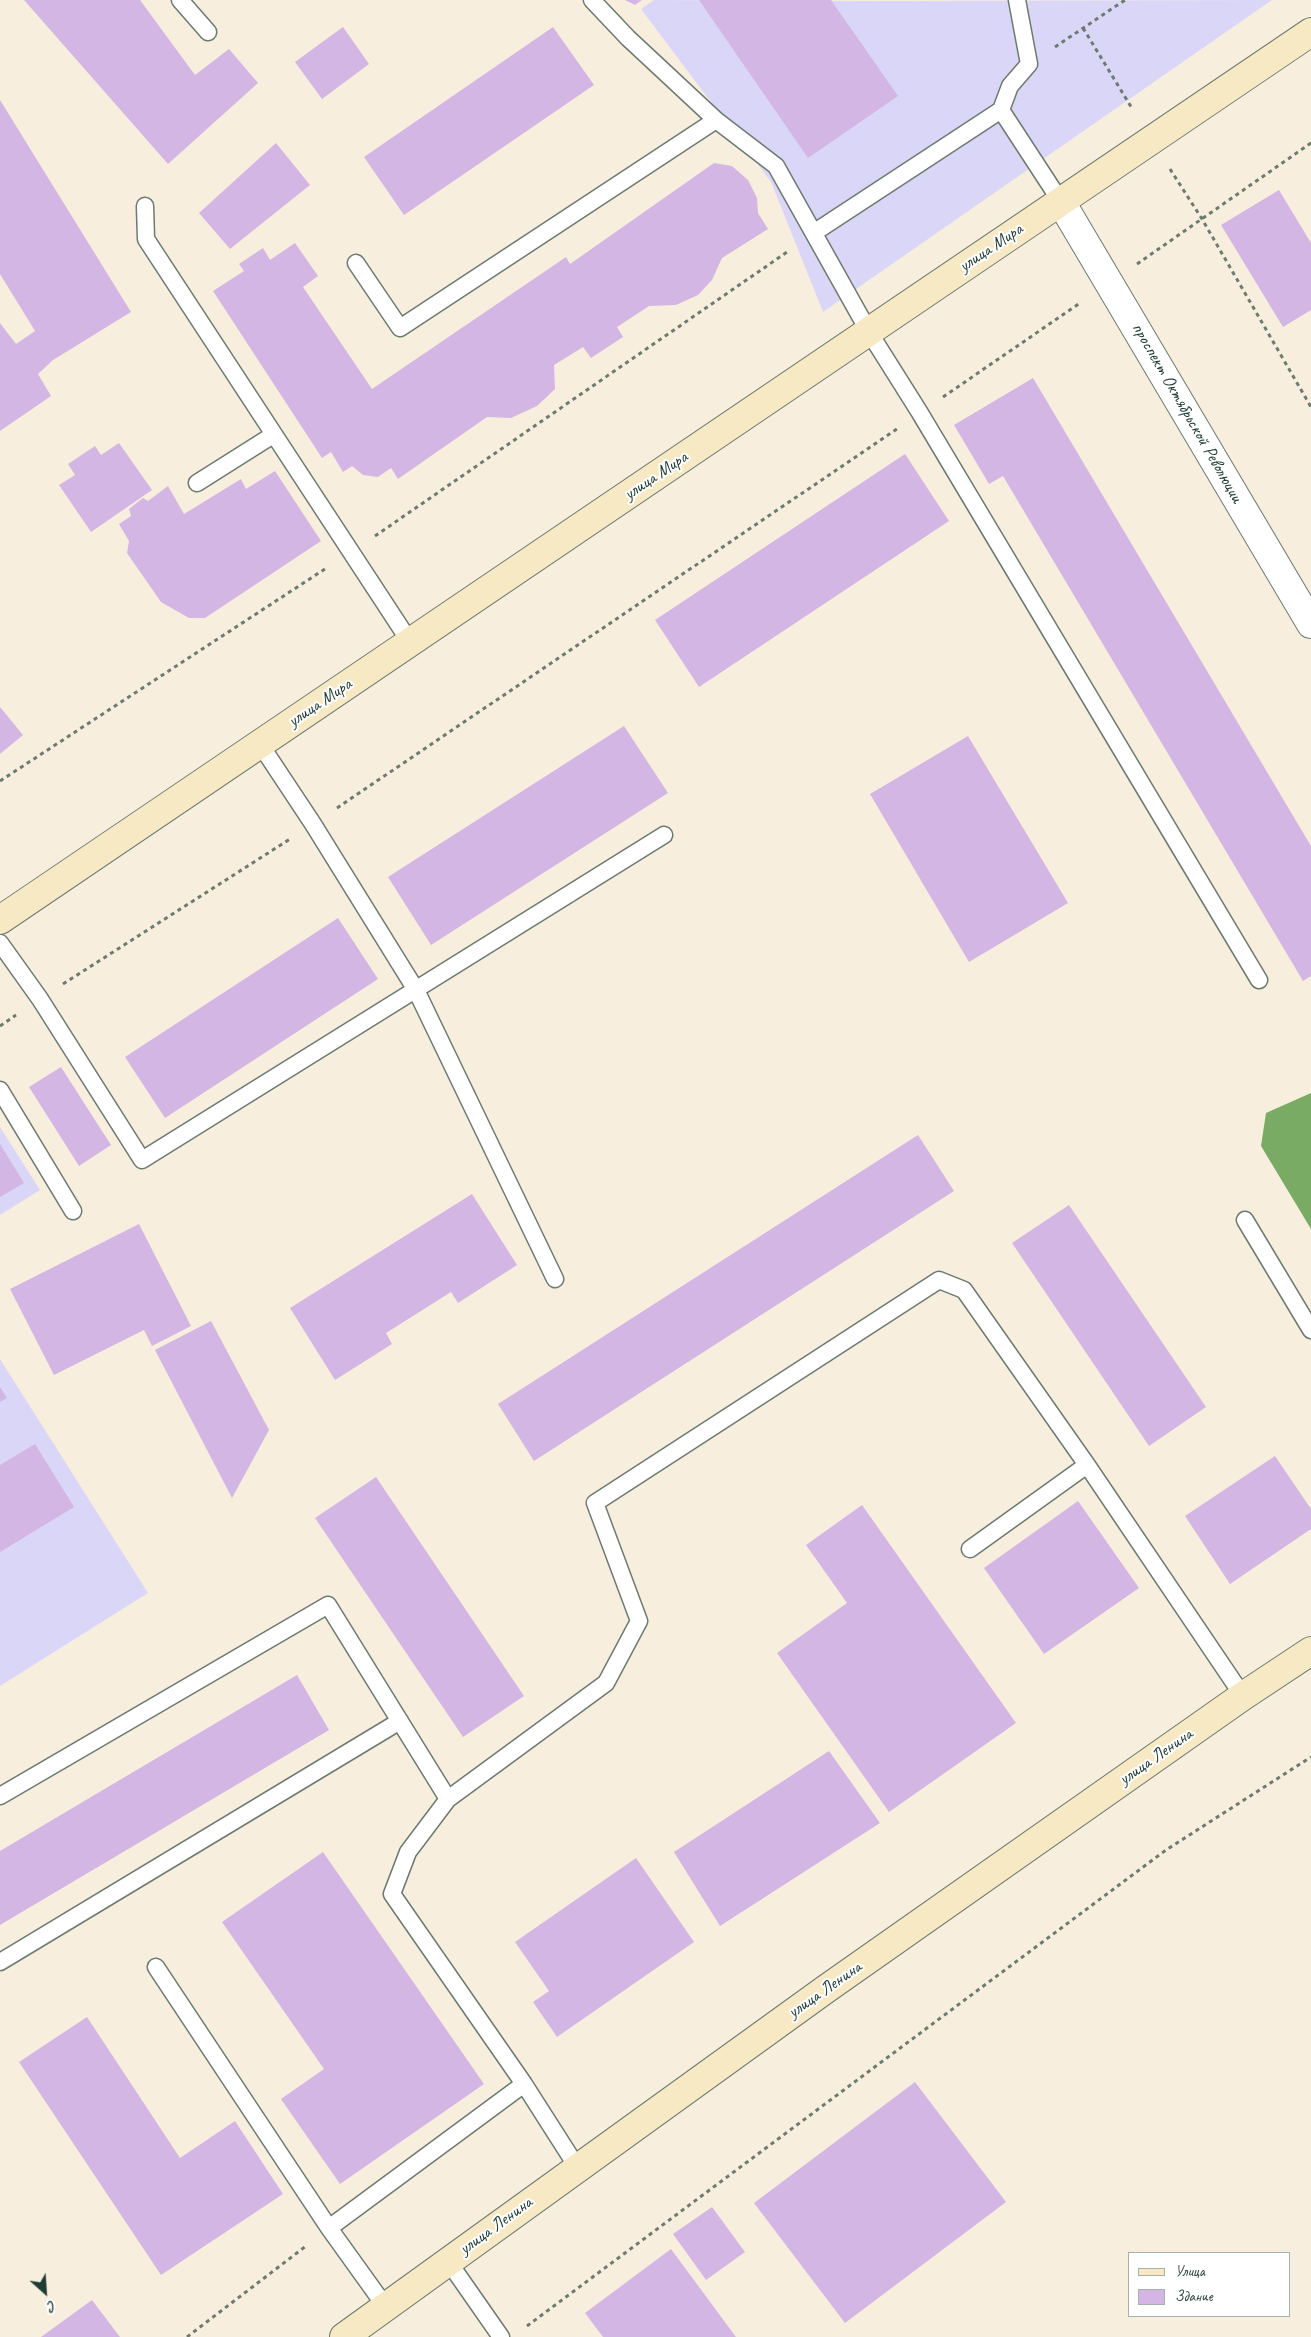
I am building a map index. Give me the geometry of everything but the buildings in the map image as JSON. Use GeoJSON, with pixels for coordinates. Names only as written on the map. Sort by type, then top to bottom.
{"type":"FeatureCollection","features":[{"type":"Feature","properties":{"kind":"main road","name":"улица Мира"},"geometry":{"type":"LineString","coordinates":[[0,920],[1311,32]]}},
{"type":"Feature","properties":{"kind":"main road","name":"улица Ленина"},"geometry":{"type":"LineString","coordinates":[[344,2337],[577,2166],[834,1983],[1243,1696],[1311,1651]]}},
{"type":"Feature","properties":{"kind":"street","name":"проспект Октябрьской Революции"},"geometry":{"type":"LineString","coordinates":[[1061,202],[1311,624]]}},
{"type":"Feature","properties":{"kind":"lane"},"geometry":{"type":"LineString","coordinates":[[180,0],[208,32]]}},
{"type":"Feature","properties":{"kind":"lane"},"geometry":{"type":"LineString","coordinates":[[592,0],[628,38],[716,120],[776,166],[815,232],[869,332],[920,413],[1259,980]]}},
{"type":"Feature","properties":{"kind":"lane"},"geometry":{"type":"LineString","coordinates":[[815,232],[1001,110],[1010,86],[1030,64],[1017,0]]}},
{"type":"Feature","properties":{"kind":"lane"},"geometry":{"type":"LineString","coordinates":[[1001,110],[1061,202]]}},
{"type":"Feature","properties":{"kind":"lane"},"geometry":{"type":"LineString","coordinates":[[356,263],[400,328],[716,120]]}},
{"type":"Feature","properties":{"kind":"lane"},"geometry":{"type":"LineString","coordinates":[[145,206],[146,239],[410,642]]}},
{"type":"Feature","properties":{"kind":"lane"},"geometry":{"type":"LineString","coordinates":[[197,483],[273,435]]}},
{"type":"Feature","properties":{"kind":"lane"},"geometry":{"type":"LineString","coordinates":[[260,744],[313,824],[416,990],[555,1279]]}},
{"type":"Feature","properties":{"kind":"lane"},"geometry":{"type":"LineString","coordinates":[[0,942],[40,999],[142,1160],[664,835]]}},
{"type":"Feature","properties":{"kind":"lane"},"geometry":{"type":"LineString","coordinates":[[0,1090],[73,1211]]}},
{"type":"Feature","properties":{"kind":"lane"},"geometry":{"type":"LineString","coordinates":[[1245,1220],[1311,1330]]}},
{"type":"Feature","properties":{"kind":"lane"},"geometry":{"type":"LineString","coordinates":[[577,2166],[524,2084],[392,1894],[408,1852],[448,1799],[606,1683],[639,1621],[595,1503],[940,1280],[964,1290],[1087,1465],[1243,1696]]}},
{"type":"Feature","properties":{"kind":"lane"},"geometry":{"type":"LineString","coordinates":[[970,1549],[1087,1465]]}},
{"type":"Feature","properties":{"kind":"lane"},"geometry":{"type":"LineString","coordinates":[[0,1796],[328,1604],[448,1799]]}},
{"type":"Feature","properties":{"kind":"lane"},"geometry":{"type":"LineString","coordinates":[[0,1962],[400,1721]]}},
{"type":"Feature","properties":{"kind":"lane"},"geometry":{"type":"LineString","coordinates":[[156,1967],[329,2228],[385,2306]]}},
{"type":"Feature","properties":{"kind":"lane"},"geometry":{"type":"LineString","coordinates":[[329,2228],[524,2084]]}},
{"type":"Feature","properties":{"kind":"lane"},"geometry":{"type":"LineString","coordinates":[[448,2261],[502,2337]]}},
{"type":"Feature","properties":{"kind":"path"},"geometry":{"type":"LineString","coordinates":[[1030,64],[1125,0]]}},
{"type":"Feature","properties":{"kind":"path"},"geometry":{"type":"LineString","coordinates":[[1083,28],[1202,219],[1311,407]]}},
{"type":"Feature","properties":{"kind":"path"},"geometry":{"type":"LineString","coordinates":[[0,1026],[313,824],[920,413],[1311,143]]}},
{"type":"Feature","properties":{"kind":"path"},"geometry":{"type":"LineString","coordinates":[[0,781],[350,553],[815,232]]}},
{"type":"Feature","properties":{"kind":"path"},"geometry":{"type":"LineString","coordinates":[[521,2331],[1166,1850],[1311,1757]]}},
{"type":"Feature","properties":{"kind":"path"},"geometry":{"type":"LineString","coordinates":[[187,2337],[329,2228]]}},
{"type":"Feature","properties":{"kind":"shaded area"},"geometry":{"type":"Polygon","coordinates":[[[654,0],[1272,0],[823,312],[771,182],[641,9],[654,0]]]}},
{"type":"Feature","properties":{"kind":"shaded area"},"geometry":{"type":"Polygon","coordinates":[[[0,1127],[40,1190],[0,1215],[0,1127]]]}},
{"type":"Feature","properties":{"kind":"shaded area"},"geometry":{"type":"Polygon","coordinates":[[[0,1359],[148,1593],[0,1686],[0,1359]]]}},
{"type":"Feature","properties":{"kind":"green space"},"geometry":{"type":"Polygon","coordinates":[[[1311,1093],[1311,1229],[1261,1146],[1266,1113],[1311,1093]]]}}]}
